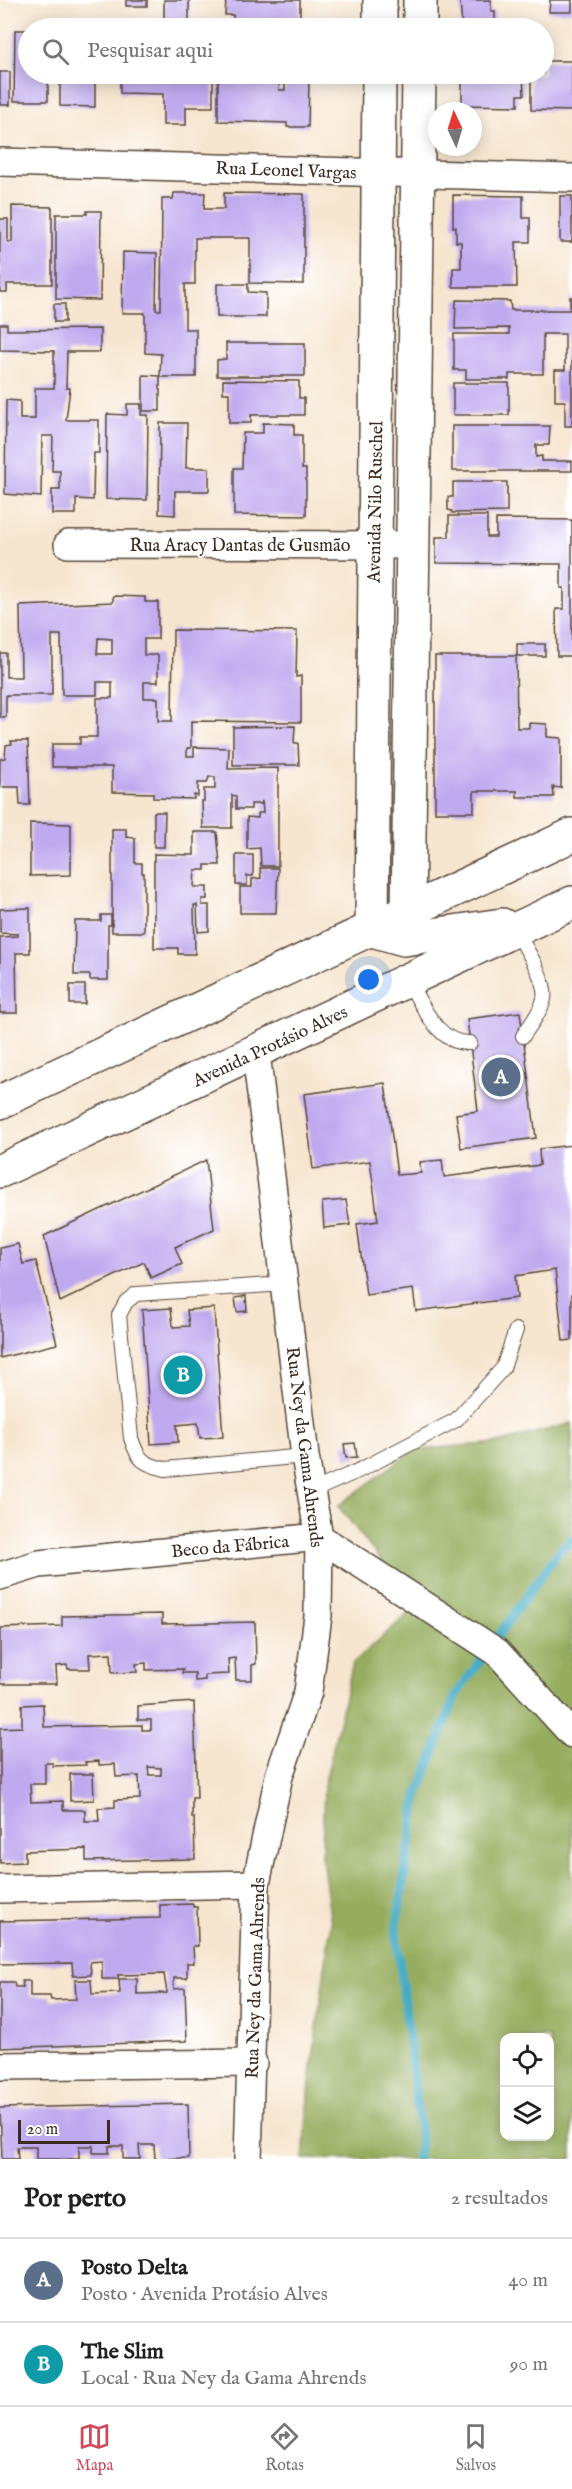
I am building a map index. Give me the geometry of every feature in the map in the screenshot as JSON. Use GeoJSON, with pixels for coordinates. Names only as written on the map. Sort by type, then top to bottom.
{"type":"FeatureCollection","features":[{"type":"Feature","properties":{"kind":"street"},"geometry":{"type":"LineString","coordinates":[[380,0],[380,18]]}},
{"type":"Feature","properties":{"kind":"street"},"geometry":{"type":"LineString","coordinates":[[420,0],[420,18]]}},
{"type":"Feature","properties":{"kind":"street","name":"Avenida Nilo Ruschel"},"geometry":{"type":"LineString","coordinates":[[372,930],[379,84]]}},
{"type":"Feature","properties":{"kind":"street"},"geometry":{"type":"LineString","coordinates":[[408,913],[419,84]]}},
{"type":"Feature","properties":{"kind":"street","name":"Rua Leonel Vargas"},"geometry":{"type":"LineString","coordinates":[[0,162],[572,177]]}},
{"type":"Feature","properties":{"kind":"street","name":"Rua Aracy Dantas de Gusmão"},"geometry":{"type":"LineString","coordinates":[[68,544],[412,545]]}},
{"type":"Feature","properties":{"kind":"street"},"geometry":{"type":"LineString","coordinates":[[0,1102],[141,1034],[372,930],[572,835]]}},
{"type":"Feature","properties":{"kind":"street","name":"Avenida Protásio Alves"},"geometry":{"type":"LineString","coordinates":[[0,1171],[572,903]]}},
{"type":"Feature","properties":{"kind":"street"},"geometry":{"type":"LineString","coordinates":[[372,930],[404,939],[526,925]]}},
{"type":"Feature","properties":{"kind":"street","name":"Rua Ney da Gama Ahrends"},"geometry":{"type":"LineString","coordinates":[[248,2159],[253,2063],[256,1884],[279,1776],[308,1692],[318,1616],[319,1537],[304,1456],[256,1053]]}},
{"type":"Feature","properties":{"kind":"street"},"geometry":{"type":"LineString","coordinates":[[319,1537],[489,1647],[572,1734]]}},
{"type":"Feature","properties":{"kind":"street","name":"Beco da Fábrica"},"geometry":{"type":"LineString","coordinates":[[0,1576],[39,1564],[319,1537]]}},
{"type":"Feature","properties":{"kind":"street"},"geometry":{"type":"LineString","coordinates":[[0,1889],[256,1884]]}},
{"type":"Feature","properties":{"kind":"street"},"geometry":{"type":"LineString","coordinates":[[0,2066],[253,2063]]}},
{"type":"Feature","properties":{"kind":"lane"},"geometry":{"type":"LineString","coordinates":[[523,1036],[545,998],[543,983],[526,925]]}},
{"type":"Feature","properties":{"kind":"lane"},"geometry":{"type":"LineString","coordinates":[[408,981],[440,1031],[462,1043],[470,1042]]}},
{"type":"Feature","properties":{"kind":"lane"},"geometry":{"type":"LineString","coordinates":[[285,1284],[136,1294],[126,1302],[119,1315],[131,1438],[136,1455],[148,1465],[165,1469],[304,1456]]}},
{"type":"Feature","properties":{"kind":"lane"},"geometry":{"type":"LineString","coordinates":[[310,1492],[360,1470],[456,1420],[503,1368],[516,1330]]}},
{"type":"Feature","properties":{"kind":"green space"},"geometry":{"type":"Polygon","coordinates":[[[572,1423],[572,2159],[303,2159],[311,2073],[331,1923],[322,1857],[324,1786],[353,1663],[417,1606],[338,1506],[414,1450],[498,1443],[572,1423]]]}},
{"type":"Feature","properties":{"kind":"building"},"geometry":{"type":"Polygon","coordinates":[[[126,0],[147,0],[147,6],[126,6],[126,0]]]}},
{"type":"Feature","properties":{"kind":"building"},"geometry":{"type":"Polygon","coordinates":[[[164,0],[189,0],[189,18],[164,18],[164,0]]]}},
{"type":"Feature","properties":{"kind":"building"},"geometry":{"type":"Polygon","coordinates":[[[226,0],[300,0],[300,18],[233,18],[233,15],[225,15],[226,0]]]}},
{"type":"Feature","properties":{"kind":"building"},"geometry":{"type":"Polygon","coordinates":[[[460,0],[491,0],[491,11],[495,11],[495,18],[461,18],[460,0]]]}},
{"type":"Feature","properties":{"kind":"building"},"geometry":{"type":"Polygon","coordinates":[[[550,0],[572,0],[572,12],[549,12],[550,0]]]}},
{"type":"Feature","properties":{"kind":"building"},"geometry":{"type":"Polygon","coordinates":[[[15,30],[18,30],[18,84],[48,84],[48,101],[14,101],[15,30]]]}},
{"type":"Feature","properties":{"kind":"building"},"geometry":{"type":"Polygon","coordinates":[[[554,61],[572,61],[572,111],[531,110],[531,84],[554,84],[554,61]]]}},
{"type":"Feature","properties":{"kind":"building"},"geometry":{"type":"Polygon","coordinates":[[[0,72],[10,72],[10,105],[0,105],[0,72]]]}},
{"type":"Feature","properties":{"kind":"building"},"geometry":{"type":"Polygon","coordinates":[[[60,84],[95,84],[95,107],[60,106],[60,84]]]}},
{"type":"Feature","properties":{"kind":"building"},"geometry":{"type":"Polygon","coordinates":[[[120,84],[213,84],[213,107],[186,107],[186,125],[163,125],[163,94],[120,93],[120,84]]]}},
{"type":"Feature","properties":{"kind":"building"},"geometry":{"type":"Polygon","coordinates":[[[218,84],[280,84],[279,90],[285,90],[285,84],[309,84],[308,127],[287,127],[287,123],[218,121],[218,84]]]}},
{"type":"Feature","properties":{"kind":"building"},"geometry":{"type":"Polygon","coordinates":[[[462,84],[523,84],[524,95],[518,95],[518,106],[482,105],[482,102],[462,102],[462,84]]]}},
{"type":"Feature","properties":{"kind":"building"},"geometry":{"type":"Polygon","coordinates":[[[174,193],[205,193],[204,209],[224,209],[224,193],[304,194],[304,284],[250,283],[250,238],[195,238],[195,284],[185,284],[185,329],[196,329],[196,377],[160,377],[160,411],[143,411],[143,375],[160,376],[161,354],[145,353],[145,313],[122,313],[123,252],[157,253],[156,310],[161,310],[162,199],[173,199],[174,193]]]}},
{"type":"Feature","properties":{"kind":"building"},"geometry":{"type":"Polygon","coordinates":[[[453,195],[523,196],[523,218],[530,218],[530,242],[516,242],[517,287],[453,287],[453,268],[461,268],[461,242],[456,242],[456,227],[453,227],[453,195]]]}},
{"type":"Feature","properties":{"kind":"building"},"geometry":{"type":"Polygon","coordinates":[[[560,196],[572,196],[572,242],[560,242],[560,196]]]}},
{"type":"Feature","properties":{"kind":"building"},"geometry":{"type":"Polygon","coordinates":[[[12,206],[52,207],[52,284],[7,284],[7,292],[0,292],[0,219],[8,219],[8,242],[12,242],[12,206]]]}},
{"type":"Feature","properties":{"kind":"building"},"geometry":{"type":"Polygon","coordinates":[[[87,211],[101,211],[100,300],[56,299],[56,214],[87,214],[87,211]]]}},
{"type":"Feature","properties":{"kind":"building"},"geometry":{"type":"Polygon","coordinates":[[[217,284],[248,284],[248,292],[266,293],[266,317],[217,317],[217,284]]]}},
{"type":"Feature","properties":{"kind":"building"},"geometry":{"type":"Polygon","coordinates":[[[570,297],[572,297],[572,426],[565,426],[565,401],[555,401],[555,370],[565,370],[565,334],[543,334],[543,374],[509,374],[509,379],[466,379],[466,370],[454,370],[454,334],[509,334],[509,328],[455,329],[456,300],[510,301],[511,310],[570,310],[570,297]]]}},
{"type":"Feature","properties":{"kind":"building"},"geometry":{"type":"Polygon","coordinates":[[[54,304],[65,304],[65,322],[54,322],[54,304]]]}},
{"type":"Feature","properties":{"kind":"building"},"geometry":{"type":"Polygon","coordinates":[[[0,324],[7,324],[7,330],[100,329],[100,352],[67,352],[66,388],[70,388],[66,420],[99,420],[99,453],[94,453],[93,500],[76,499],[76,514],[52,514],[52,490],[60,490],[60,471],[52,471],[53,436],[42,436],[41,497],[5,494],[6,400],[20,401],[20,419],[35,419],[35,388],[54,388],[54,351],[0,350],[0,324]]]}},
{"type":"Feature","properties":{"kind":"building"},"geometry":{"type":"Polygon","coordinates":[[[226,343],[305,343],[305,376],[217,376],[217,360],[226,359],[226,343]]]}},
{"type":"Feature","properties":{"kind":"building"},"geometry":{"type":"Polygon","coordinates":[[[223,380],[299,381],[299,398],[304,398],[304,415],[251,415],[251,423],[229,423],[229,393],[223,393],[223,380]]]}},
{"type":"Feature","properties":{"kind":"building"},"geometry":{"type":"Polygon","coordinates":[[[453,383],[509,383],[509,415],[453,415],[453,383]]]}},
{"type":"Feature","properties":{"kind":"building"},"geometry":{"type":"Polygon","coordinates":[[[127,404],[141,404],[141,415],[148,415],[147,500],[106,499],[107,414],[127,415],[127,404]]]}},
{"type":"Feature","properties":{"kind":"building"},"geometry":{"type":"Polygon","coordinates":[[[160,423],[187,423],[186,468],[209,468],[209,491],[175,491],[175,515],[159,514],[160,423]]]}},
{"type":"Feature","properties":{"kind":"building"},"geometry":{"type":"Polygon","coordinates":[[[263,423],[294,424],[294,435],[302,435],[302,469],[306,469],[306,516],[234,515],[234,468],[242,468],[243,433],[263,433],[263,423]]]}},
{"type":"Feature","properties":{"kind":"building"},"geometry":{"type":"Polygon","coordinates":[[[452,426],[550,426],[549,445],[536,445],[536,457],[542,456],[542,461],[572,461],[572,471],[452,471],[452,426]]]}},
{"type":"Feature","properties":{"kind":"building"},"geometry":{"type":"Polygon","coordinates":[[[453,482],[507,482],[507,512],[452,513],[448,510],[448,497],[453,497],[453,482]]]}},
{"type":"Feature","properties":{"kind":"building"},"geometry":{"type":"Polygon","coordinates":[[[449,516],[487,516],[487,537],[496,537],[496,519],[572,520],[572,656],[557,656],[556,609],[564,609],[561,564],[436,563],[436,537],[449,537],[449,516]]]}},
{"type":"Feature","properties":{"kind":"building"},"geometry":{"type":"Polygon","coordinates":[[[113,596],[145,597],[145,602],[158,602],[158,639],[144,639],[144,655],[158,655],[158,682],[144,682],[144,698],[158,698],[158,721],[172,721],[173,630],[297,631],[296,677],[301,676],[301,722],[191,721],[191,748],[187,748],[187,756],[194,756],[194,747],[229,748],[228,769],[278,768],[278,866],[261,866],[260,848],[247,849],[247,817],[258,818],[258,813],[263,813],[262,801],[261,804],[251,804],[251,809],[236,809],[236,796],[232,795],[232,828],[203,828],[204,789],[215,789],[215,777],[209,777],[207,783],[198,783],[198,796],[194,795],[194,799],[153,798],[153,793],[112,792],[112,767],[52,767],[52,744],[80,744],[80,737],[97,737],[97,698],[112,698],[112,682],[97,682],[97,695],[62,695],[61,635],[52,635],[52,695],[6,695],[6,717],[0,717],[0,653],[6,653],[6,677],[21,677],[20,606],[113,602],[113,596]],[[98,638],[97,654],[112,654],[112,639],[98,638]]]}},
{"type":"Feature","properties":{"kind":"building"},"geometry":{"type":"Polygon","coordinates":[[[517,644],[545,644],[545,656],[517,656],[517,644]]]}},
{"type":"Feature","properties":{"kind":"building"},"geometry":{"type":"Polygon","coordinates":[[[435,656],[516,656],[517,728],[529,728],[529,723],[547,724],[547,737],[561,738],[561,788],[553,787],[554,797],[517,797],[517,791],[474,791],[474,812],[435,812],[435,656]]]}},
{"type":"Feature","properties":{"kind":"building"},"geometry":{"type":"Polygon","coordinates":[[[295,726],[294,743],[298,743],[299,765],[233,765],[233,727],[295,726]]]}},
{"type":"Feature","properties":{"kind":"building"},"geometry":{"type":"Polygon","coordinates":[[[11,741],[28,741],[30,805],[20,805],[19,787],[0,787],[0,759],[5,758],[6,745],[12,744],[11,741]]]}},
{"type":"Feature","properties":{"kind":"building"},"geometry":{"type":"Polygon","coordinates":[[[154,812],[165,812],[164,847],[154,847],[154,812]]]}},
{"type":"Feature","properties":{"kind":"building"},"geometry":{"type":"Polygon","coordinates":[[[30,823],[71,824],[71,875],[30,876],[30,823]]]}},
{"type":"Feature","properties":{"kind":"building"},"geometry":{"type":"Polygon","coordinates":[[[112,829],[126,829],[126,837],[135,838],[135,863],[142,863],[142,873],[144,873],[144,932],[112,932],[112,829]]]}},
{"type":"Feature","properties":{"kind":"building"},"geometry":{"type":"Polygon","coordinates":[[[194,832],[217,832],[220,865],[205,865],[205,870],[195,870],[194,887],[207,887],[207,899],[202,899],[202,905],[209,905],[209,931],[198,932],[197,905],[194,905],[195,954],[178,954],[178,948],[154,948],[154,854],[194,855],[194,832]]]}},
{"type":"Feature","properties":{"kind":"building"},"geometry":{"type":"Polygon","coordinates":[[[236,855],[253,855],[253,876],[247,876],[247,885],[236,885],[236,855]]]}},
{"type":"Feature","properties":{"kind":"building"},"geometry":{"type":"Polygon","coordinates":[[[260,868],[278,868],[276,913],[240,913],[240,887],[252,887],[252,879],[261,878],[260,868]]]}},
{"type":"Feature","properties":{"kind":"building"},"geometry":{"type":"Polygon","coordinates":[[[30,908],[30,953],[16,953],[17,1013],[0,1013],[0,937],[18,936],[18,934],[0,933],[0,909],[30,908]]]}},
{"type":"Feature","properties":{"kind":"building"},"geometry":{"type":"Polygon","coordinates":[[[101,915],[111,915],[111,925],[108,925],[108,980],[90,980],[90,975],[74,975],[75,921],[101,921],[101,915]]]}},
{"type":"Feature","properties":{"kind":"building"},"geometry":{"type":"Polygon","coordinates":[[[70,985],[85,985],[85,1004],[70,1004],[70,985]]]}},
{"type":"Feature","properties":{"kind":"building"},"geometry":{"type":"Polygon","coordinates":[[[520,1012],[536,1138],[461,1148],[456,1114],[478,1111],[467,1019],[520,1012]]]}},
{"type":"Feature","properties":{"kind":"building"},"geometry":{"type":"Polygon","coordinates":[[[385,1083],[397,1175],[421,1173],[420,1162],[442,1160],[444,1177],[540,1165],[539,1149],[572,1145],[572,1340],[563,1341],[555,1270],[515,1276],[517,1298],[416,1311],[413,1289],[366,1295],[357,1224],[378,1221],[370,1161],[313,1169],[304,1094],[385,1083]]]}},
{"type":"Feature","properties":{"kind":"building"},"geometry":{"type":"Polygon","coordinates":[[[206,1160],[214,1229],[175,1247],[182,1264],[151,1278],[144,1262],[60,1302],[44,1236],[206,1160]]]}},
{"type":"Feature","properties":{"kind":"building"},"geometry":{"type":"Polygon","coordinates":[[[346,1200],[350,1225],[324,1228],[322,1202],[346,1200]]]}},
{"type":"Feature","properties":{"kind":"building"},"geometry":{"type":"Polygon","coordinates":[[[18,1244],[23,1264],[36,1261],[57,1344],[0,1358],[0,1248],[18,1244]]]}},
{"type":"Feature","properties":{"kind":"building"},"geometry":{"type":"Polygon","coordinates":[[[246,1296],[247,1311],[237,1312],[235,1298],[246,1296]]]}},
{"type":"Feature","properties":{"kind":"building"},"geometry":{"type":"Polygon","coordinates":[[[171,1308],[173,1327],[189,1326],[187,1310],[214,1308],[223,1437],[200,1438],[198,1423],[177,1425],[178,1442],[151,1444],[142,1310],[171,1308]]]}},
{"type":"Feature","properties":{"kind":"building"},"geometry":{"type":"Polygon","coordinates":[[[355,1443],[357,1457],[346,1458],[344,1444],[355,1443]]]}},
{"type":"Feature","properties":{"kind":"building"},"geometry":{"type":"Polygon","coordinates":[[[162,1614],[162,1624],[255,1622],[256,1664],[252,1665],[252,1680],[236,1680],[235,1658],[228,1659],[229,1674],[205,1675],[205,1680],[195,1681],[195,1673],[182,1673],[183,1669],[146,1670],[146,1663],[136,1664],[137,1672],[112,1673],[111,1653],[89,1654],[90,1669],[68,1669],[67,1665],[56,1666],[57,1684],[0,1684],[0,1628],[62,1626],[62,1616],[162,1614]]]}},
{"type":"Feature","properties":{"kind":"building"},"geometry":{"type":"Polygon","coordinates":[[[194,1702],[197,1798],[192,1798],[192,1818],[194,1818],[195,1859],[86,1861],[86,1849],[25,1851],[25,1862],[0,1863],[0,1728],[22,1727],[22,1705],[43,1704],[44,1727],[142,1725],[142,1730],[151,1730],[151,1720],[138,1720],[138,1706],[194,1702]],[[99,1761],[85,1762],[86,1765],[53,1766],[53,1763],[45,1763],[45,1784],[30,1784],[31,1802],[63,1801],[63,1810],[85,1810],[85,1821],[99,1821],[98,1808],[115,1807],[115,1800],[140,1799],[139,1776],[116,1777],[115,1764],[99,1765],[99,1761]],[[148,1767],[149,1775],[161,1775],[161,1768],[148,1767]]]}},
{"type":"Feature","properties":{"kind":"building"},"geometry":{"type":"Polygon","coordinates":[[[70,1774],[93,1774],[94,1800],[70,1801],[70,1774]]]}},
{"type":"Feature","properties":{"kind":"building"},"geometry":{"type":"Polygon","coordinates":[[[193,1904],[193,1907],[197,1907],[198,1946],[193,1946],[194,1963],[187,1963],[187,1978],[174,1978],[174,1989],[185,1988],[187,2041],[0,2048],[0,1982],[14,1982],[15,1987],[23,1987],[22,1981],[30,1981],[30,1996],[50,1996],[51,2000],[76,1999],[75,1980],[91,1980],[92,1994],[120,1993],[119,1979],[137,1979],[137,1994],[167,1993],[164,1974],[118,1975],[118,1979],[102,1979],[102,1961],[90,1962],[91,1975],[73,1976],[72,1963],[0,1964],[0,1921],[160,1918],[160,1905],[193,1904]]]}},
{"type":"Feature","properties":{"kind":"building"},"geometry":{"type":"Polygon","coordinates":[[[188,2104],[189,2158],[155,2159],[154,2145],[139,2145],[140,2159],[123,2159],[123,2146],[109,2146],[109,2153],[93,2153],[93,2146],[79,2146],[79,2159],[36,2159],[36,2147],[17,2147],[18,2159],[2,2159],[0,2108],[188,2104]]]}},
{"type":"Feature","properties":{"kind":"waterway"},"geometry":{"type":"LineString","coordinates":[[417,2159],[421,2140],[396,1931],[417,1798],[456,1695],[559,1551],[572,1540]]}},
{"type":"Feature","properties":{"kind":"place","name":"Posto Delta"},"geometry":{"type":"Point","coordinates":[501,1077]}},
{"type":"Feature","properties":{"kind":"place","name":"The Slim"},"geometry":{"type":"Point","coordinates":[183,1375]}}]}
